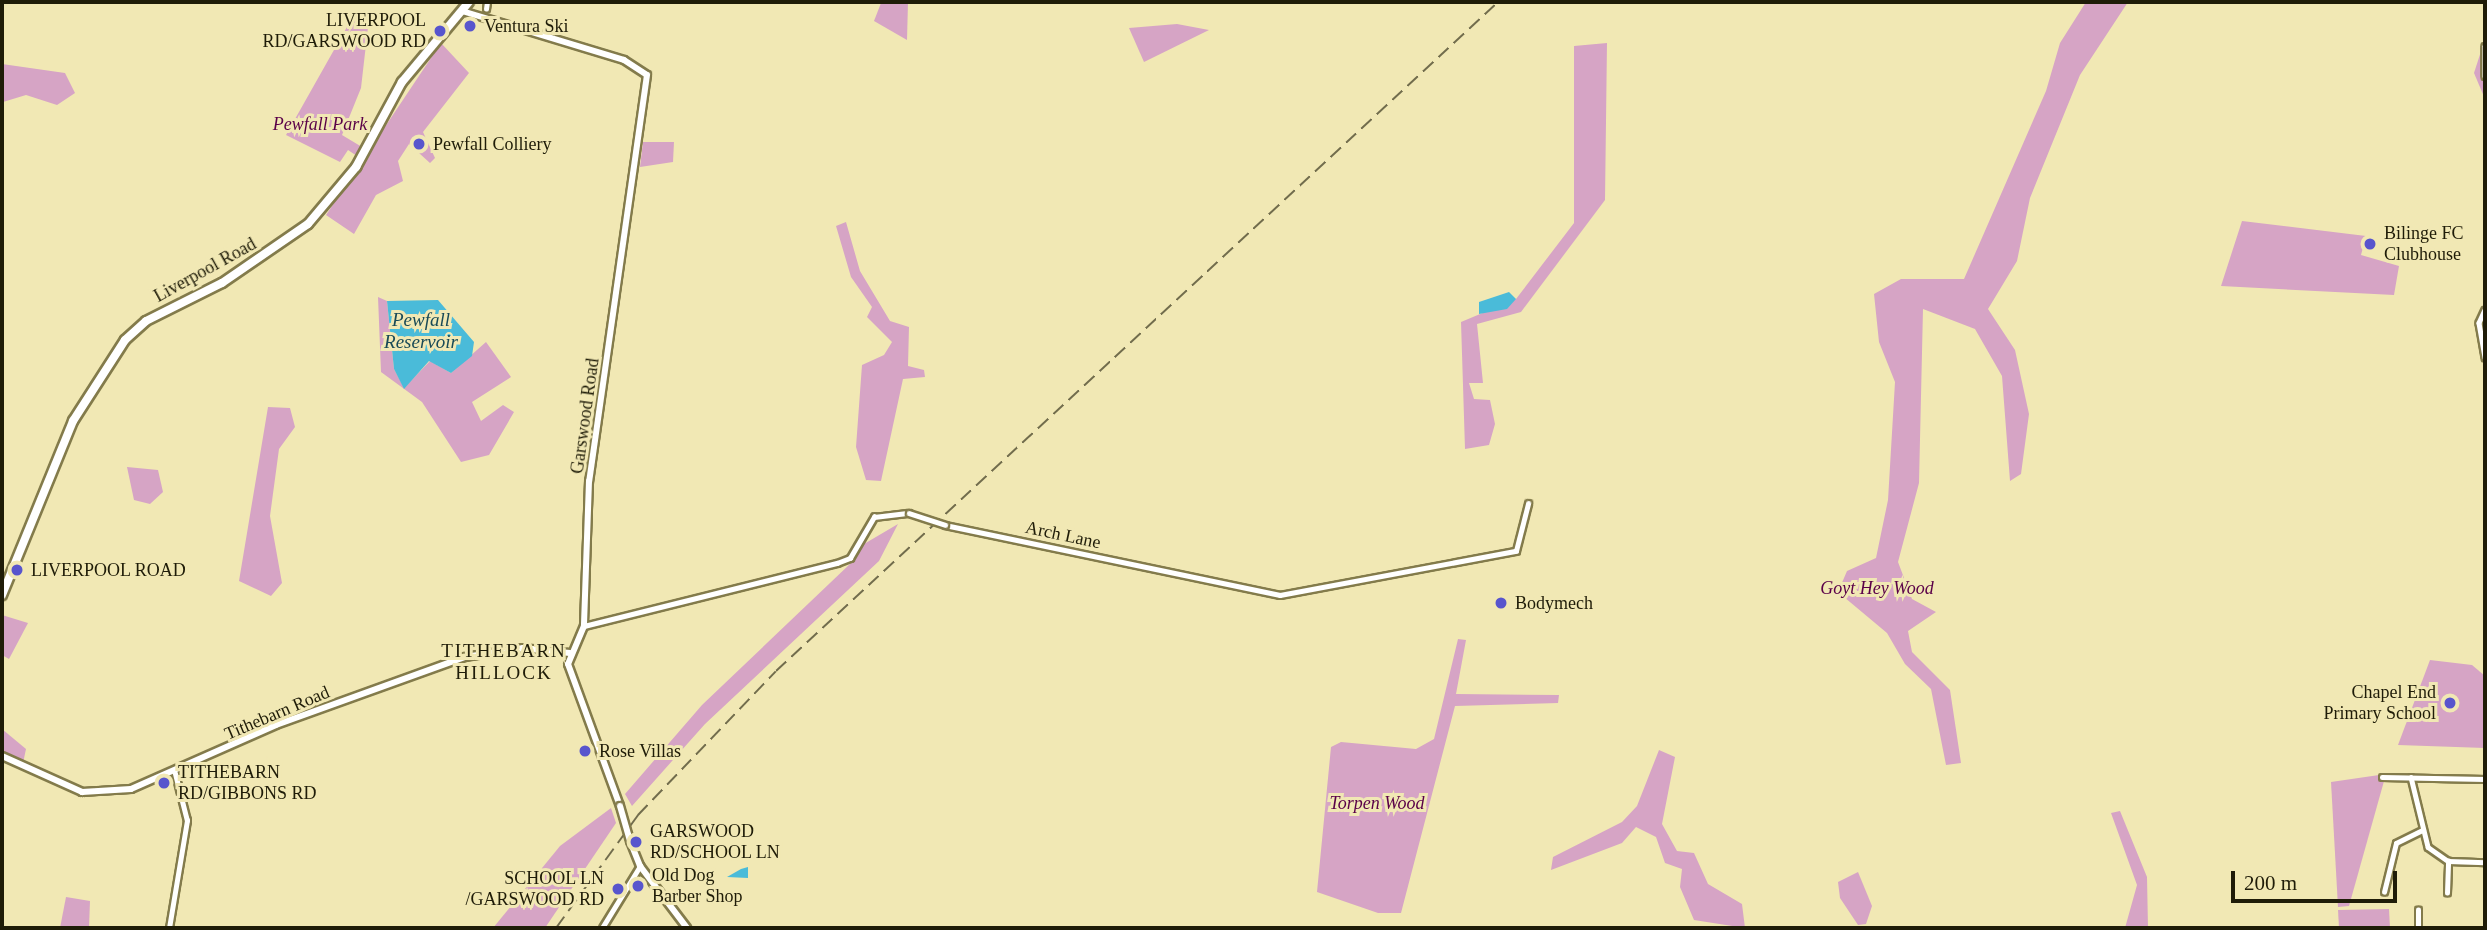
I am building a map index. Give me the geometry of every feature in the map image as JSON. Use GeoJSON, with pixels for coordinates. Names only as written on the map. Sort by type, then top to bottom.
{"type":"FeatureCollection","features":[{"type":"Feature","properties":{"kind":"highway","name":"Liverpool Road"},"geometry":{"type":"LineString","coordinates":[[2,594],[74,421],[118,349],[146,321],[239,273],[308,224],[356,167],[402,82],[469,2]]}},
{"type":"Feature","properties":{"kind":"street"},"geometry":{"type":"LineString","coordinates":[[486,5],[493,6]]}},
{"type":"Feature","properties":{"kind":"street","name":"Garswood Road"},"geometry":{"type":"LineString","coordinates":[[462,11],[624,60],[646,75],[589,481],[584,626],[570,653]]}},
{"type":"Feature","properties":{"kind":"street"},"geometry":{"type":"LineString","coordinates":[[2485,46],[2485,76]]}},
{"type":"Feature","properties":{"kind":"street"},"geometry":{"type":"LineString","coordinates":[[2485,310],[2479,323],[2485,357]]}},
{"type":"Feature","properties":{"kind":"street","name":"Arch Lane"},"geometry":{"type":"LineString","coordinates":[[584,626],[837,563],[850,558],[874,517],[909,513],[945,525],[1280,596],[1516,551],[1528,504]]}},
{"type":"Feature","properties":{"kind":"street","name":"Tithebarn Road"},"geometry":{"type":"LineString","coordinates":[[2,756],[82,792],[131,789],[175,774],[276,725],[465,657],[523,648],[570,653]]}},
{"type":"Feature","properties":{"kind":"street"},"geometry":{"type":"LineString","coordinates":[[570,653],[568,664],[640,866],[687,928]]}},
{"type":"Feature","properties":{"kind":"street"},"geometry":{"type":"LineString","coordinates":[[169,928],[187,821],[175,774]]}},
{"type":"Feature","properties":{"kind":"street"},"geometry":{"type":"LineString","coordinates":[[2411,776],[2428,847],[2448,861],[2485,862]]}},
{"type":"Feature","properties":{"kind":"street"},"geometry":{"type":"LineString","coordinates":[[2382,777],[2485,779]]}},
{"type":"Feature","properties":{"kind":"street"},"geometry":{"type":"LineString","coordinates":[[2384,892],[2396,843],[2423,830]]}},
{"type":"Feature","properties":{"kind":"street"},"geometry":{"type":"LineString","coordinates":[[2447,893],[2448,861]]}},
{"type":"Feature","properties":{"kind":"street"},"geometry":{"type":"LineString","coordinates":[[602,928],[640,866]]}},
{"type":"Feature","properties":{"kind":"street"},"geometry":{"type":"LineString","coordinates":[[2418,910],[2418,928]]}},
{"type":"Feature","properties":{"kind":"green space"},"geometry":{"type":"Polygon","coordinates":[[[908,2],[907,40],[874,21],[881,3],[908,2]]]}},
{"type":"Feature","properties":{"kind":"green space","name":"Goyt Hey Wood"},"geometry":{"type":"Polygon","coordinates":[[[2086,2],[2128,2],[2080,75],[2030,198],[2017,261],[1988,309],[2015,350],[2029,414],[2021,474],[2010,481],[2002,376],[1975,329],[1923,309],[1919,483],[1898,562],[1912,599],[1936,612],[1908,631],[1912,652],[1950,690],[1961,763],[1946,765],[1931,689],[1905,664],[1887,633],[1838,592],[1847,571],[1876,558],[1888,500],[1895,382],[1879,342],[1874,294],[1901,279],[1964,279],[2046,91],[2060,43],[2086,2]]]}},
{"type":"Feature","properties":{"kind":"green space","name":"Pewfall Park"},"geometry":{"type":"Polygon","coordinates":[[[352,18],[368,27],[361,88],[342,135],[362,147],[357,156],[348,150],[340,162],[286,135],[352,18]]]}},
{"type":"Feature","properties":{"kind":"green space"},"geometry":{"type":"Polygon","coordinates":[[[1177,24],[1209,30],[1144,62],[1129,28],[1177,24]]]}},
{"type":"Feature","properties":{"kind":"green space"},"geometry":{"type":"Polygon","coordinates":[[[2485,39],[2485,99],[2474,73],[2485,39]]]}},
{"type":"Feature","properties":{"kind":"green space"},"geometry":{"type":"Polygon","coordinates":[[[441,43],[469,73],[423,132],[435,158],[430,163],[409,144],[398,161],[403,181],[376,195],[354,234],[326,215],[441,43]]]}},
{"type":"Feature","properties":{"kind":"green space"},"geometry":{"type":"Polygon","coordinates":[[[1607,43],[1605,200],[1521,312],[1477,324],[1483,383],[1469,383],[1474,399],[1490,400],[1495,424],[1489,445],[1465,449],[1461,322],[1516,299],[1574,223],[1574,46],[1607,43]]]}},
{"type":"Feature","properties":{"kind":"green space"},"geometry":{"type":"Polygon","coordinates":[[[2,64],[65,73],[75,93],[57,105],[26,95],[3,102],[2,64]]]}},
{"type":"Feature","properties":{"kind":"green space"},"geometry":{"type":"Polygon","coordinates":[[[643,142],[674,142],[673,162],[640,167],[643,142]]]}},
{"type":"Feature","properties":{"kind":"green space"},"geometry":{"type":"Polygon","coordinates":[[[2242,221],[2366,236],[2361,255],[2399,266],[2394,295],[2221,286],[2242,221]]]}},
{"type":"Feature","properties":{"kind":"green space"},"geometry":{"type":"Polygon","coordinates":[[[846,222],[860,271],[890,321],[909,327],[908,366],[924,370],[925,377],[903,379],[881,481],[866,480],[856,447],[862,365],[884,355],[892,342],[867,317],[872,307],[851,277],[836,226],[846,222]]]}},
{"type":"Feature","properties":{"kind":"green space"},"geometry":{"type":"Polygon","coordinates":[[[378,297],[387,301],[394,369],[404,388],[430,361],[451,373],[486,342],[511,377],[472,402],[481,421],[503,405],[514,412],[489,455],[461,462],[422,402],[381,372],[378,297]]]}},
{"type":"Feature","properties":{"kind":"green space"},"geometry":{"type":"Polygon","coordinates":[[[268,407],[290,408],[295,427],[279,449],[270,516],[282,583],[271,596],[239,581],[268,407]]]}},
{"type":"Feature","properties":{"kind":"green space"},"geometry":{"type":"Polygon","coordinates":[[[127,467],[158,470],[163,492],[150,504],[134,500],[127,467]]]}},
{"type":"Feature","properties":{"kind":"green space"},"geometry":{"type":"Polygon","coordinates":[[[898,524],[879,561],[705,724],[632,806],[625,794],[702,705],[851,563],[864,544],[898,524]]]}},
{"type":"Feature","properties":{"kind":"green space"},"geometry":{"type":"Polygon","coordinates":[[[2,615],[28,623],[9,659],[2,655],[2,615]]]}},
{"type":"Feature","properties":{"kind":"green space","name":"Torpen Wood"},"geometry":{"type":"Polygon","coordinates":[[[1458,639],[1466,640],[1456,694],[1559,695],[1558,703],[1455,706],[1401,913],[1378,913],[1317,892],[1331,747],[1341,742],[1416,749],[1434,739],[1458,639]]]}},
{"type":"Feature","properties":{"kind":"green space","name":"Chapel End Primary School"},"geometry":{"type":"Polygon","coordinates":[[[2430,660],[2472,665],[2485,676],[2485,748],[2398,745],[2430,660]]]}},
{"type":"Feature","properties":{"kind":"green space"},"geometry":{"type":"Polygon","coordinates":[[[2,729],[26,749],[22,768],[2,759],[2,729]]]}},
{"type":"Feature","properties":{"kind":"green space"},"geometry":{"type":"Polygon","coordinates":[[[1659,750],[1675,757],[1662,824],[1677,851],[1694,853],[1708,884],[1742,904],[1745,928],[1694,920],[1680,887],[1682,869],[1665,863],[1656,837],[1636,827],[1622,843],[1551,870],[1553,857],[1622,822],[1637,806],[1659,750]]]}},
{"type":"Feature","properties":{"kind":"green space"},"geometry":{"type":"Polygon","coordinates":[[[2386,774],[2349,906],[2338,907],[2331,782],[2386,774]]]}},
{"type":"Feature","properties":{"kind":"green space"},"geometry":{"type":"Polygon","coordinates":[[[611,808],[616,823],[545,928],[493,928],[560,846],[611,808]]]}},
{"type":"Feature","properties":{"kind":"green space"},"geometry":{"type":"Polygon","coordinates":[[[2120,811],[2147,877],[2148,928],[2125,928],[2137,885],[2111,813],[2120,811]]]}},
{"type":"Feature","properties":{"kind":"green space"},"geometry":{"type":"Polygon","coordinates":[[[1858,872],[1872,906],[1866,924],[1858,925],[1840,898],[1838,882],[1858,872]]]}},
{"type":"Feature","properties":{"kind":"green space"},"geometry":{"type":"Polygon","coordinates":[[[66,897],[90,901],[89,928],[60,928],[66,897]]]}},
{"type":"Feature","properties":{"kind":"green space"},"geometry":{"type":"Polygon","coordinates":[[[2389,909],[2390,928],[2339,928],[2338,910],[2389,909]]]}},
{"type":"Feature","properties":{"kind":"water"},"geometry":{"type":"Polygon","coordinates":[[[1509,292],[1516,299],[1507,309],[1479,314],[1479,302],[1509,292]]]}},
{"type":"Feature","properties":{"kind":"water","name":"Pewfall Reservoir"},"geometry":{"type":"Polygon","coordinates":[[[438,300],[474,342],[472,356],[451,373],[429,361],[404,389],[394,369],[387,301],[438,300]]]}},
{"type":"Feature","properties":{"kind":"water"},"geometry":{"type":"Polygon","coordinates":[[[748,867],[748,878],[727,877],[741,869],[748,867]]]}},
{"type":"Feature","properties":{"kind":"railway"},"geometry":{"type":"LineString","coordinates":[[556,928],[638,815],[776,671],[1498,2]]}},
{"type":"Feature","properties":{"kind":"place","name":"Ventura Ski"},"geometry":{"type":"Point","coordinates":[470,26]}},
{"type":"Feature","properties":{"kind":"place","name":"LIVERPOOL RD/GARSWOOD RD"},"geometry":{"type":"Point","coordinates":[440,31]}},
{"type":"Feature","properties":{"kind":"place","name":"Pewfall Colliery"},"geometry":{"type":"Point","coordinates":[419,144]}},
{"type":"Feature","properties":{"kind":"place","name":"Bilinge FC Clubhouse"},"geometry":{"type":"Point","coordinates":[2370,244]}},
{"type":"Feature","properties":{"kind":"place","name":"LIVERPOOL ROAD"},"geometry":{"type":"Point","coordinates":[17,570]}},
{"type":"Feature","properties":{"kind":"place","name":"Bodymech"},"geometry":{"type":"Point","coordinates":[1501,603]}},
{"type":"Feature","properties":{"kind":"place","name":"Chapel End Primary School"},"geometry":{"type":"Point","coordinates":[2450,703]}},
{"type":"Feature","properties":{"kind":"place","name":"Rose Villas"},"geometry":{"type":"Point","coordinates":[585,751]}},
{"type":"Feature","properties":{"kind":"place","name":"TITHEBARN RD/GIBBONS RD"},"geometry":{"type":"Point","coordinates":[164,783]}},
{"type":"Feature","properties":{"kind":"place","name":"GARSWOOD RD/SCHOOL LN"},"geometry":{"type":"Point","coordinates":[636,842]}},
{"type":"Feature","properties":{"kind":"place","name":"Old Dog Barber Shop"},"geometry":{"type":"Point","coordinates":[638,886]}},
{"type":"Feature","properties":{"kind":"place","name":"SCHOOL LN /GARSWOOD RD"},"geometry":{"type":"Point","coordinates":[618,889]}},
{"type":"Feature","properties":{"kind":"district","name":"TITHEBARN HILLOCK"},"geometry":{"type":"Point","coordinates":[504,662]}}]}
